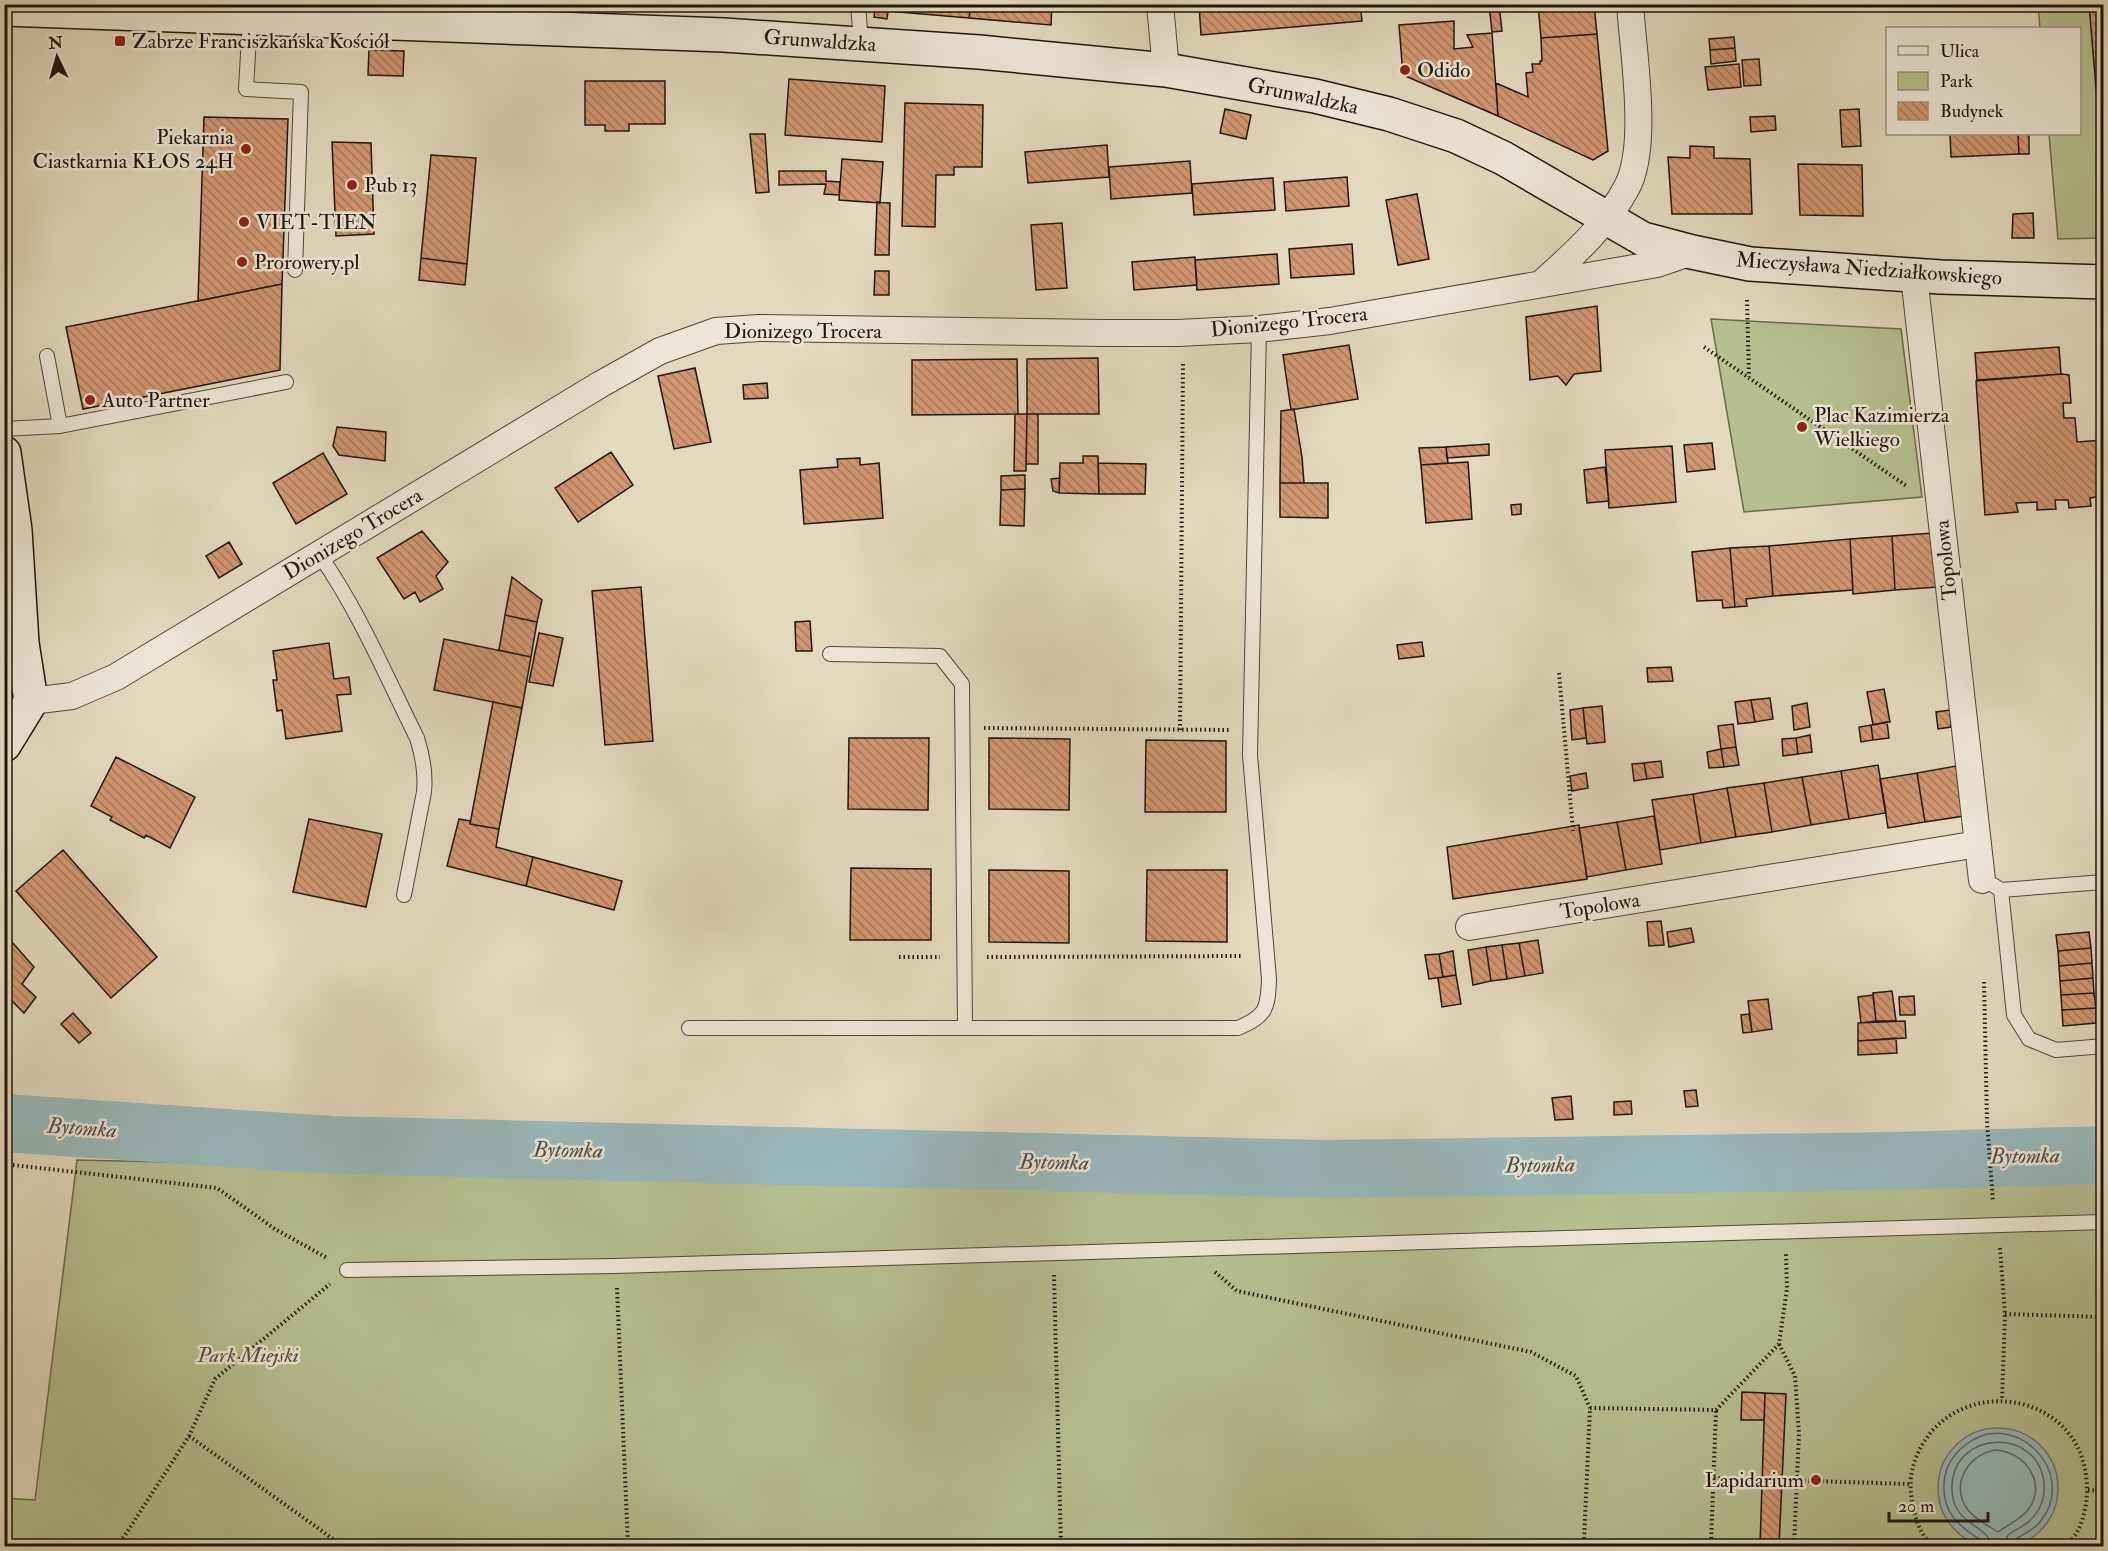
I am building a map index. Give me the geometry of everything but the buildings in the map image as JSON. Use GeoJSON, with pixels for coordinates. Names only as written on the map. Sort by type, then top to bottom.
{"type":"FeatureCollection","features":[{"type":"Feature","properties":{"kind":"street"},"geometry":{"type":"LineString","coordinates":[[1160,4],[1166,70]]}},
{"type":"Feature","properties":{"kind":"street"},"geometry":{"type":"LineString","coordinates":[[1541,283],[1575,254],[1607,218],[1629,186],[1637,160],[1639,125],[1630,4]]}},
{"type":"Feature","properties":{"kind":"street","name":"Grunwaldzka"},"geometry":{"type":"LineString","coordinates":[[4,9],[250,19],[479,21],[861,43],[1166,70],[1315,96],[1389,114],[1456,136],[1503,158],[1607,218]]}},
{"type":"Feature","properties":{"kind":"street","name":"Mieczysława Niedziałkowskiego"},"geometry":{"type":"LineString","coordinates":[[1607,218],[1643,239],[1750,264],[1914,276],[2103,282]]}},
{"type":"Feature","properties":{"kind":"street","name":"Dionizego Trocera"},"geometry":{"type":"LineString","coordinates":[[31,701],[72,696],[116,677],[660,351],[716,331],[759,328],[1178,333],[1259,329],[1330,321],[1657,264],[1692,252]]}},
{"type":"Feature","properties":{"kind":"street","name":"Topolowa"},"geometry":{"type":"LineString","coordinates":[[1914,276],[1978,844],[1992,885]]}},
{"type":"Feature","properties":{"kind":"street"},"geometry":{"type":"LineString","coordinates":[[4,453],[15,530],[22,643],[31,701],[4,745]]}},
{"type":"Feature","properties":{"kind":"street","name":"Topolowa"},"geometry":{"type":"LineString","coordinates":[[1470,927],[1978,844]]}},
{"type":"Feature","properties":{"kind":"lane"},"geometry":{"type":"LineString","coordinates":[[858,4],[861,43]]}},
{"type":"Feature","properties":{"kind":"lane"},"geometry":{"type":"LineString","coordinates":[[250,19],[246,89],[301,92],[295,270]]}},
{"type":"Feature","properties":{"kind":"lane"},"geometry":{"type":"LineString","coordinates":[[689,1028],[1238,1028],[1257,1020],[1268,1002],[1269,979],[1254,824],[1251,730],[1259,329]]}},
{"type":"Feature","properties":{"kind":"lane"},"geometry":{"type":"LineString","coordinates":[[47,356],[60,426]]}},
{"type":"Feature","properties":{"kind":"lane"},"geometry":{"type":"LineString","coordinates":[[4,429],[60,426],[286,382]]}},
{"type":"Feature","properties":{"kind":"lane"},"geometry":{"type":"LineString","coordinates":[[319,554],[337,579],[350,603],[417,738],[423,759],[426,778],[404,895]]}},
{"type":"Feature","properties":{"kind":"lane"},"geometry":{"type":"LineString","coordinates":[[830,654],[940,656],[962,684],[965,1027]]}},
{"type":"Feature","properties":{"kind":"lane"},"geometry":{"type":"LineString","coordinates":[[2103,882],[1992,885],[2014,1015],[2029,1039],[2056,1050],[2103,1046]]}},
{"type":"Feature","properties":{"kind":"lane"},"geometry":{"type":"LineString","coordinates":[[347,1270],[615,1266],[2103,1222]]}},
{"type":"Feature","properties":{"kind":"path"},"geometry":{"type":"LineString","coordinates":[[1747,300],[1749,377]]}},
{"type":"Feature","properties":{"kind":"path"},"geometry":{"type":"LineString","coordinates":[[1704,347],[1941,509]]}},
{"type":"Feature","properties":{"kind":"path"},"geometry":{"type":"LineString","coordinates":[[1180,730],[1183,351]]}},
{"type":"Feature","properties":{"kind":"path"},"geometry":{"type":"LineString","coordinates":[[1559,673],[1573,831]]}},
{"type":"Feature","properties":{"kind":"path"},"geometry":{"type":"LineString","coordinates":[[962,728],[1251,730]]}},
{"type":"Feature","properties":{"kind":"path"},"geometry":{"type":"LineString","coordinates":[[899,957],[1266,956]]}},
{"type":"Feature","properties":{"kind":"path"},"geometry":{"type":"LineString","coordinates":[[1986,1081],[1991,1196]]}},
{"type":"Feature","properties":{"kind":"path"},"geometry":{"type":"LineString","coordinates":[[4,1164],[217,1188],[275,1228],[347,1270],[215,1379],[189,1436],[118,1546]]}},
{"type":"Feature","properties":{"kind":"path"},"geometry":{"type":"LineString","coordinates":[[1998,1225],[2005,1314],[2002,1400]]}},
{"type":"Feature","properties":{"kind":"path"},"geometry":{"type":"LineString","coordinates":[[1785,1231],[1787,1289],[1779,1344],[1795,1377],[1799,1434],[1794,1546]]}},
{"type":"Feature","properties":{"kind":"path"},"geometry":{"type":"LineString","coordinates":[[1187,1249],[1237,1291],[1531,1352],[1576,1376],[1590,1408],[1584,1541],[1579,1546]]}},
{"type":"Feature","properties":{"kind":"path"},"geometry":{"type":"LineString","coordinates":[[1053,1253],[1061,1546]]}},
{"type":"Feature","properties":{"kind":"path"},"geometry":{"type":"LineString","coordinates":[[615,1266],[628,1546]]}},
{"type":"Feature","properties":{"kind":"path"},"geometry":{"type":"LineString","coordinates":[[2005,1314],[2103,1317]]}},
{"type":"Feature","properties":{"kind":"path"},"geometry":{"type":"LineString","coordinates":[[1584,1541],[1712,1545],[1716,1410],[1779,1344]]}},
{"type":"Feature","properties":{"kind":"path"},"geometry":{"type":"LineString","coordinates":[[1932,1546],[1924,1538],[1912,1512],[1910,1484],[1915,1457],[1929,1433],[1950,1415],[1975,1403],[2002,1400],[2030,1405],[2054,1418],[2073,1438],[2085,1463],[2088,1490],[2083,1518],[2066,1546]]}},
{"type":"Feature","properties":{"kind":"path"},"geometry":{"type":"LineString","coordinates":[[1590,1408],[1716,1410]]}},
{"type":"Feature","properties":{"kind":"path"},"geometry":{"type":"LineString","coordinates":[[189,1436],[343,1546]]}},
{"type":"Feature","properties":{"kind":"path"},"geometry":{"type":"LineString","coordinates":[[1714,1478],[1910,1484]]}},
{"type":"Feature","properties":{"kind":"path"},"geometry":{"type":"LineString","coordinates":[[2088,1490],[2103,1491]]}},
{"type":"Feature","properties":{"kind":"green space"},"geometry":{"type":"Polygon","coordinates":[[[2038,5],[2103,5],[2103,238],[2058,239],[2049,135],[2081,135],[2081,27],[2040,27],[2038,5]]]}},
{"type":"Feature","properties":{"kind":"green space","name":"Plac Kazimierza Wielkiego"},"geometry":{"type":"Polygon","coordinates":[[[1711,319],[1901,329],[1922,497],[1744,512],[1711,319]]]}},
{"type":"Feature","properties":{"kind":"green space","name":"Park Miejski"},"geometry":{"type":"Polygon","coordinates":[[[77,1160],[1418,1189],[2103,1175],[2103,1546],[5,1546],[4,1498],[35,1500],[77,1160]]]}},
{"type":"Feature","properties":{"kind":"water"},"geometry":{"type":"Polygon","coordinates":[[[1998,1428],[2021,1433],[2040,1446],[2053,1465],[2058,1488],[2053,1511],[2040,1530],[2021,1543],[1998,1548],[1975,1543],[1956,1530],[1943,1511],[1938,1488],[1943,1465],[1956,1446],[1975,1433],[1998,1428]]]}},
{"type":"Feature","properties":{"kind":"waterway","name":"Bytomka"},"geometry":{"type":"LineString","coordinates":[[4,1123],[330,1145],[1326,1169],[1894,1161],[2104,1155]]}},
{"type":"Feature","properties":{"kind":"place","name":"Zabrze Franciszkańska Kościół"},"geometry":{"type":"Point","coordinates":[120,41]}},
{"type":"Feature","properties":{"kind":"place","name":"Odido"},"geometry":{"type":"Point","coordinates":[1405,70]}},
{"type":"Feature","properties":{"kind":"place","name":"Piekarnia Ciastkarnia KŁOS 24H"},"geometry":{"type":"Point","coordinates":[246,149]}},
{"type":"Feature","properties":{"kind":"place","name":"Pub 13"},"geometry":{"type":"Point","coordinates":[352,185]}},
{"type":"Feature","properties":{"kind":"place","name":"VIET-TIEN"},"geometry":{"type":"Point","coordinates":[244,222]}},
{"type":"Feature","properties":{"kind":"place","name":"Prorowery.pl"},"geometry":{"type":"Point","coordinates":[242,262]}},
{"type":"Feature","properties":{"kind":"place","name":"Auto Partner"},"geometry":{"type":"Point","coordinates":[90,400]}},
{"type":"Feature","properties":{"kind":"place","name":"Plac Kazimierza Wielkiego"},"geometry":{"type":"Point","coordinates":[1802,427]}},
{"type":"Feature","properties":{"kind":"place","name":"Lapidarium"},"geometry":{"type":"Point","coordinates":[1816,1480]}}]}
